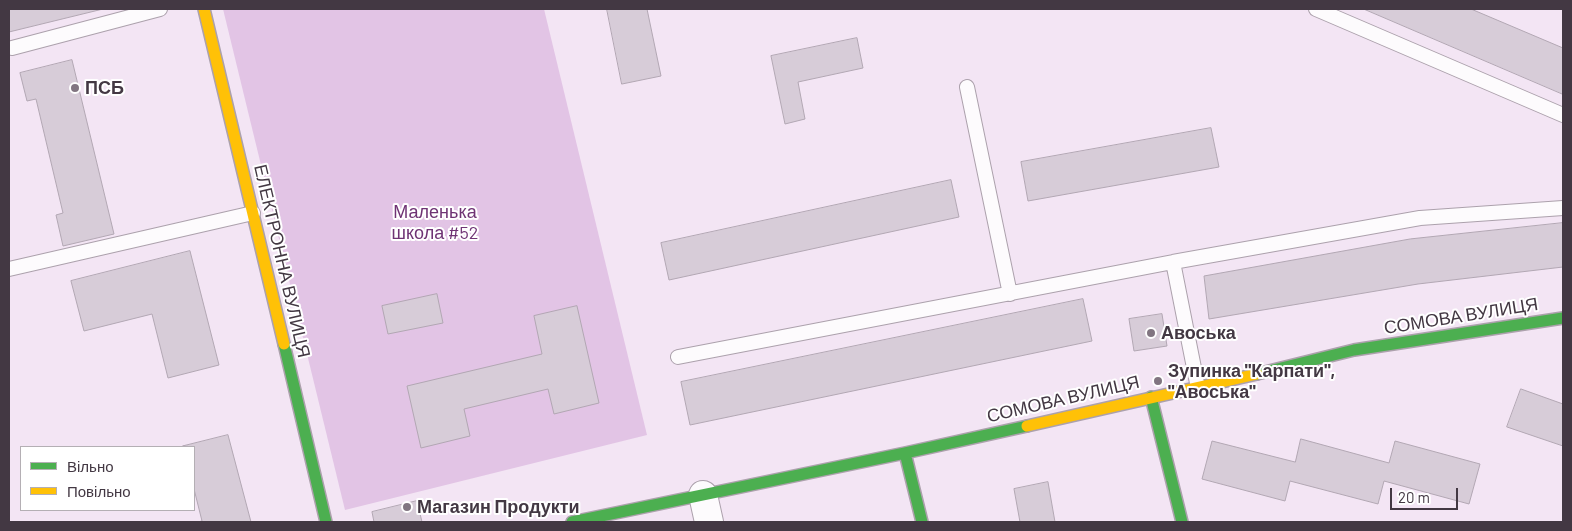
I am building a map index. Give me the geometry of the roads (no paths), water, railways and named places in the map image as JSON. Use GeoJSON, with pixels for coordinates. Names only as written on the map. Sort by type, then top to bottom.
{"type":"FeatureCollection","features":[{"type":"Feature","properties":{"kind":"main road","name":"ЕЛЕКТРОННА ВУЛИЦЯ"},"geometry":{"type":"LineString","coordinates":[[204,9],[326,522]]}},
{"type":"Feature","properties":{"kind":"main road","name":"СОМОВА ВУЛИЦЯ"},"geometry":{"type":"LineString","coordinates":[[572,522],[905,453],[1198,388],[1354,350],[1563,318]]}},
{"type":"Feature","properties":{"kind":"main road"},"geometry":{"type":"LineString","coordinates":[[1151,397],[1182,522]]}},
{"type":"Feature","properties":{"kind":"main road"},"geometry":{"type":"LineString","coordinates":[[905,453],[922,522]]}},
{"type":"Feature","properties":{"kind":"street"},"geometry":{"type":"LineString","coordinates":[[703,495],[709,522]]}},
{"type":"Feature","properties":{"kind":"lane"},"geometry":{"type":"LineString","coordinates":[[12,48],[160,9]]}},
{"type":"Feature","properties":{"kind":"lane"},"geometry":{"type":"LineString","coordinates":[[1322,10],[1563,116]]}},
{"type":"Feature","properties":{"kind":"lane"},"geometry":{"type":"LineString","coordinates":[[967,87],[1010,294]]}},
{"type":"Feature","properties":{"kind":"lane"},"geometry":{"type":"LineString","coordinates":[[678,357],[1173,262],[1420,218],[1563,208]]}},
{"type":"Feature","properties":{"kind":"lane"},"geometry":{"type":"LineString","coordinates":[[9,269],[253,213]]}},
{"type":"Feature","properties":{"kind":"lane"},"geometry":{"type":"LineString","coordinates":[[1173,262],[1198,388]]}},
{"type":"Feature","properties":{"kind":"place","name":"ПСБ"},"geometry":{"type":"Point","coordinates":[75,88]}},
{"type":"Feature","properties":{"kind":"place","name":"Авоська"},"geometry":{"type":"Point","coordinates":[1151,333]}},
{"type":"Feature","properties":{"kind":"place","name":"Зупинка \"Карпати\", \"Авоська\""},"geometry":{"type":"Point","coordinates":[1158,381]}},
{"type":"Feature","properties":{"kind":"place","name":"Магазин Продукти"},"geometry":{"type":"Point","coordinates":[407,507]}},
{"type":"Feature","properties":{"kind":"park label","name":"Маленька школа #52"},"geometry":{"type":"Point","coordinates":[435,222]}}]}
